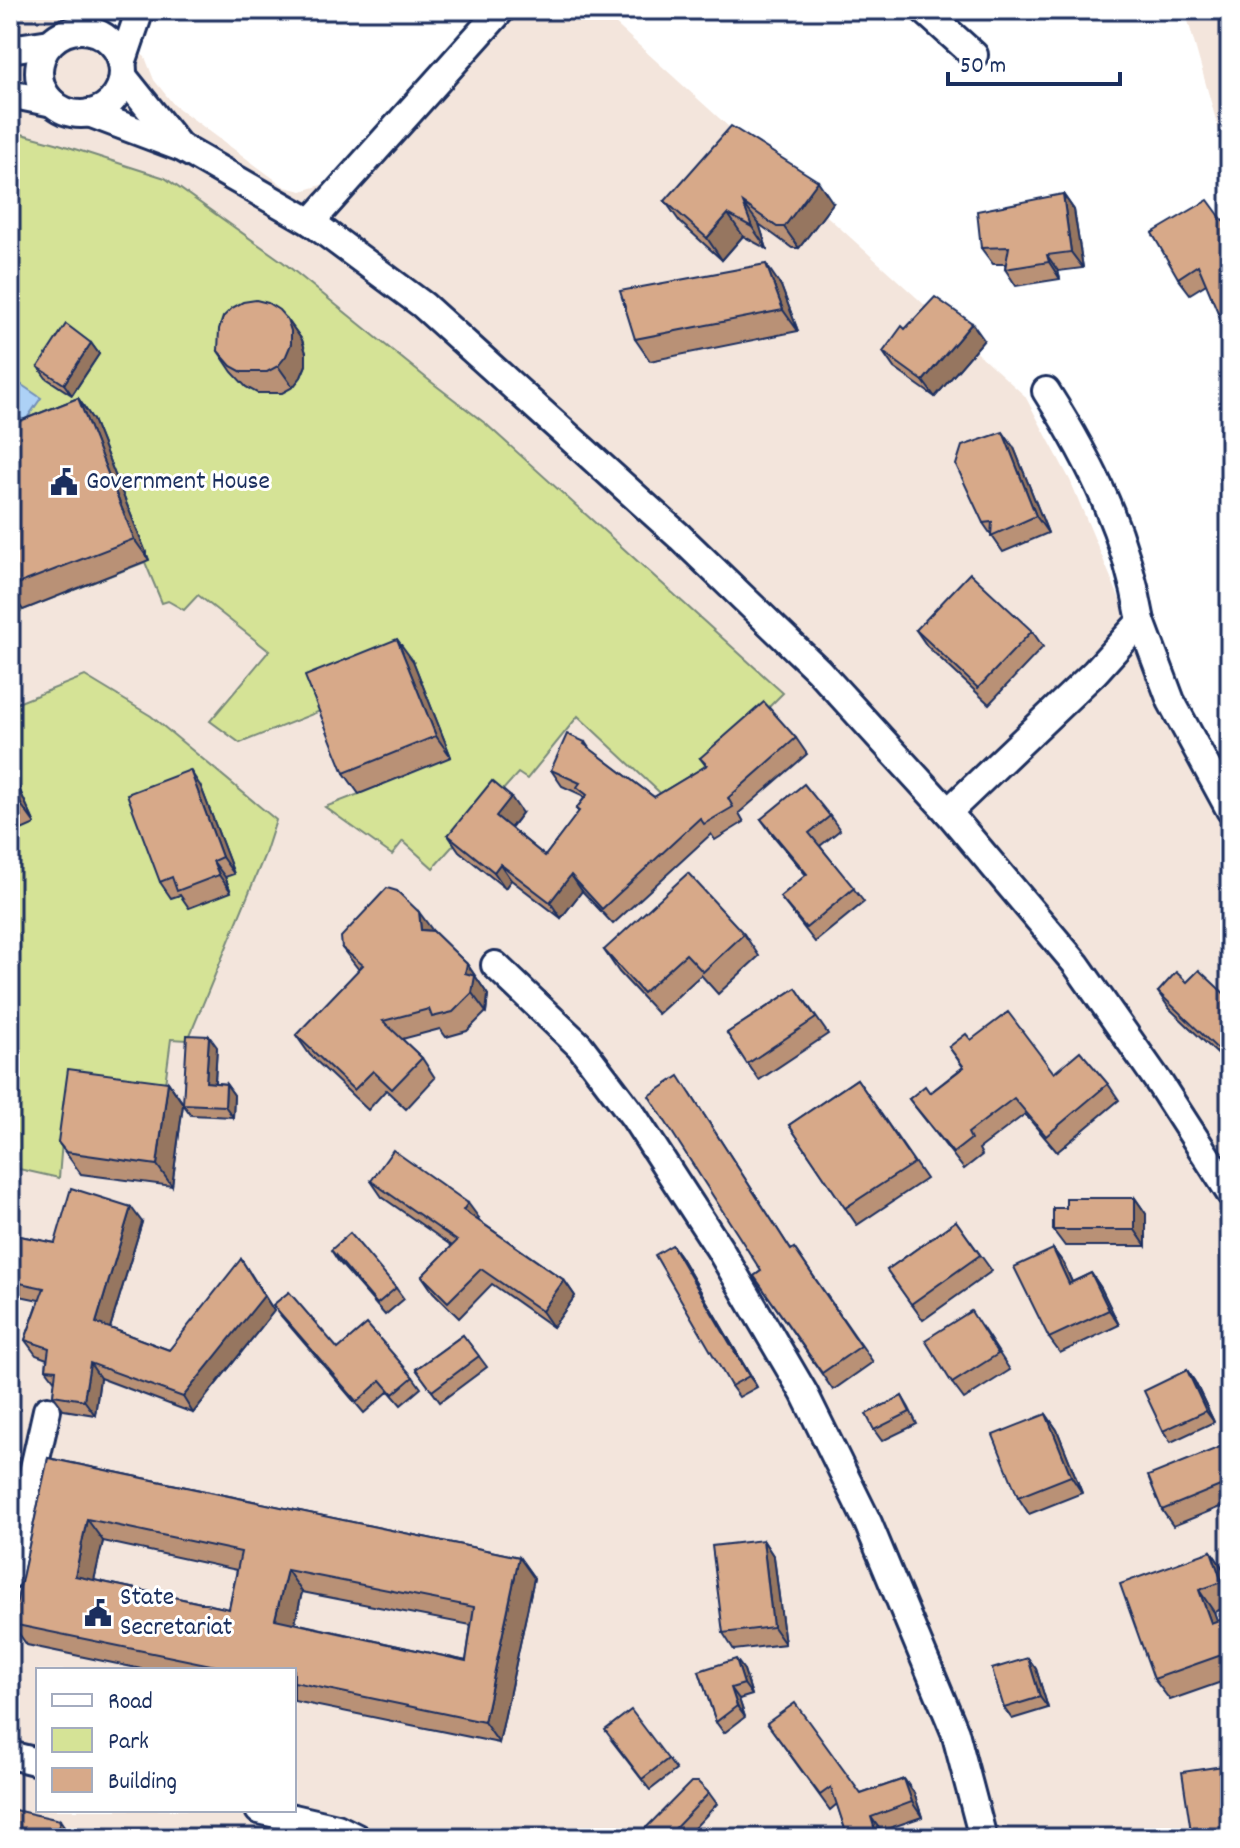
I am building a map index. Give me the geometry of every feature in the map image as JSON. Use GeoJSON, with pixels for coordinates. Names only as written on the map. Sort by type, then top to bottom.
{"type":"FeatureCollection","features":[{"type":"Feature","properties":{"kind":"street"},"geometry":{"type":"LineString","coordinates":[[87,30],[104,10]]}},
{"type":"Feature","properties":{"kind":"street"},"geometry":{"type":"LineString","coordinates":[[89,113],[112,100],[140,10]]}},
{"type":"Feature","properties":{"kind":"street"},"geometry":{"type":"LineString","coordinates":[[311,222],[501,10]]}},
{"type":"Feature","properties":{"kind":"street"},"geometry":{"type":"LineString","coordinates":[[924,10],[974,55]]}},
{"type":"Feature","properties":{"kind":"street"},"geometry":{"type":"LineString","coordinates":[[182,148],[123,70],[111,42],[87,30],[61,35],[50,43],[39,68],[45,93],[53,103],[64,110],[89,113],[182,148],[311,222],[423,305],[669,527],[818,670],[948,812],[1076,964],[1158,1081],[1230,1193]]}},
{"type":"Feature","properties":{"kind":"street"},"geometry":{"type":"LineString","coordinates":[[10,49],[50,43]]}},
{"type":"Feature","properties":{"kind":"street"},"geometry":{"type":"LineString","coordinates":[[10,94],[53,103]]}},
{"type":"Feature","properties":{"kind":"street"},"geometry":{"type":"LineString","coordinates":[[1046,391],[1081,446],[1119,533],[1135,587],[1141,621],[1171,701],[1230,810]]}},
{"type":"Feature","properties":{"kind":"street"},"geometry":{"type":"LineString","coordinates":[[948,812],[1095,672],[1141,621]]}},
{"type":"Feature","properties":{"kind":"street"},"geometry":{"type":"LineString","coordinates":[[495,965],[580,1046],[634,1117],[719,1248],[804,1393],[868,1523],[944,1703],[955,1732],[983,1838]]}},
{"type":"Feature","properties":{"kind":"street"},"geometry":{"type":"LineString","coordinates":[[10,1575],[47,1410]]}},
{"type":"Feature","properties":{"kind":"street"},"geometry":{"type":"LineString","coordinates":[[10,1755],[36,1762]]}},
{"type":"Feature","properties":{"kind":"street"},"geometry":{"type":"LineString","coordinates":[[268,1812],[337,1828],[357,1838]]}},
{"type":"Feature","properties":{"kind":"shaded area"},"geometry":{"type":"Polygon","coordinates":[[[10,10],[81,10],[145,57],[154,80],[174,105],[285,187],[302,191],[328,183],[481,10],[600,10],[1025,396],[1070,480],[1177,736],[1230,822],[1230,1838],[10,1838],[10,10]]]}},
{"type":"Feature","properties":{"kind":"shaded area"},"geometry":{"type":"Polygon","coordinates":[[[1185,10],[1230,10],[1230,170],[1185,10]]]}},
{"type":"Feature","properties":{"kind":"green space"},"geometry":{"type":"Polygon","coordinates":[[[10,131],[165,178],[283,262],[486,424],[783,693],[672,804],[578,716],[527,779],[518,773],[433,868],[403,841],[392,855],[325,807],[359,794],[325,709],[240,743],[210,721],[269,651],[198,595],[184,610],[168,601],[162,603],[145,562],[10,615],[10,131]]]}},
{"type":"Feature","properties":{"kind":"green space"},"geometry":{"type":"Polygon","coordinates":[[[85,676],[151,716],[276,820],[265,854],[188,1040],[171,1039],[163,1099],[67,1079],[59,1178],[10,1167],[10,706],[85,676]]]}},
{"type":"Feature","properties":{"kind":"water"},"geometry":{"type":"Polygon","coordinates":[[[10,377],[41,398],[25,421],[10,411],[10,377]]]}},
{"type":"Feature","properties":{"kind":"building"},"geometry":{"type":"Polygon","coordinates":[[[731,126],[818,181],[784,227],[777,227],[743,203],[752,227],[728,214],[707,238],[665,201],[731,126]]]}},
{"type":"Feature","properties":{"kind":"building"},"geometry":{"type":"Polygon","coordinates":[[[1063,194],[1071,252],[1047,255],[1049,262],[1005,269],[1009,247],[981,248],[977,211],[1063,194]]]}},
{"type":"Feature","properties":{"kind":"building"},"geometry":{"type":"Polygon","coordinates":[[[1208,200],[1230,230],[1230,341],[1198,265],[1178,278],[1152,233],[1208,200]]]}},
{"type":"Feature","properties":{"kind":"building"},"geometry":{"type":"Polygon","coordinates":[[[766,264],[783,310],[635,339],[620,291],[766,264]]]}},
{"type":"Feature","properties":{"kind":"building"},"geometry":{"type":"Polygon","coordinates":[[[935,297],[972,323],[923,381],[883,352],[902,326],[905,329],[935,297]]]}},
{"type":"Feature","properties":{"kind":"building"},"geometry":{"type":"Polygon","coordinates":[[[256,300],[268,303],[287,319],[291,344],[278,366],[267,372],[242,372],[231,366],[218,351],[219,329],[223,317],[232,308],[256,300]]]}},
{"type":"Feature","properties":{"kind":"building"},"geometry":{"type":"Polygon","coordinates":[[[66,324],[91,343],[64,384],[38,367],[66,324]]]}},
{"type":"Feature","properties":{"kind":"building","name":"Government House"},"geometry":{"type":"Polygon","coordinates":[[[78,398],[134,539],[10,587],[10,425],[78,398]]]}},
{"type":"Feature","properties":{"kind":"building"},"geometry":{"type":"Polygon","coordinates":[[[1003,432],[1036,516],[991,536],[992,522],[983,523],[956,465],[962,446],[1003,432]]]}},
{"type":"Feature","properties":{"kind":"building"},"geometry":{"type":"Polygon","coordinates":[[[970,573],[1032,631],[978,688],[916,630],[970,573]]]}},
{"type":"Feature","properties":{"kind":"building"},"geometry":{"type":"Polygon","coordinates":[[[397,639],[436,736],[344,773],[305,676],[397,639]]]}},
{"type":"Feature","properties":{"kind":"building"},"geometry":{"type":"Polygon","coordinates":[[[764,702],[796,738],[728,798],[733,807],[704,824],[700,818],[602,909],[571,875],[550,902],[500,864],[494,872],[448,835],[492,781],[511,797],[496,816],[545,856],[579,811],[576,809],[587,795],[577,787],[580,783],[551,770],[567,734],[585,742],[654,797],[707,765],[700,758],[764,702]]]}},
{"type":"Feature","properties":{"kind":"building"},"geometry":{"type":"Polygon","coordinates":[[[190,770],[222,857],[213,861],[219,875],[177,891],[172,877],[160,882],[127,794],[190,770]]]}},
{"type":"Feature","properties":{"kind":"building"},"geometry":{"type":"Polygon","coordinates":[[[10,781],[20,803],[10,807],[10,781]]]}},
{"type":"Feature","properties":{"kind":"building"},"geometry":{"type":"Polygon","coordinates":[[[804,784],[830,816],[809,833],[854,888],[806,928],[780,897],[807,874],[761,819],[804,784]]]}},
{"type":"Feature","properties":{"kind":"building"},"geometry":{"type":"Polygon","coordinates":[[[688,873],[744,934],[703,972],[686,954],[643,993],[604,950],[688,873]]]}},
{"type":"Feature","properties":{"kind":"building"},"geometry":{"type":"Polygon","coordinates":[[[387,888],[397,891],[419,912],[421,930],[433,931],[467,964],[465,973],[475,976],[472,993],[453,1012],[432,1017],[429,1009],[383,1021],[422,1058],[392,1089],[373,1071],[354,1090],[296,1035],[363,965],[342,948],[341,937],[387,888]]]}},
{"type":"Feature","properties":{"kind":"building"},"geometry":{"type":"Polygon","coordinates":[[[1199,970],[1230,999],[1230,1061],[1158,992],[1176,972],[1187,982],[1199,970]]]}},
{"type":"Feature","properties":{"kind":"building"},"geometry":{"type":"Polygon","coordinates":[[[796,988],[816,1018],[747,1064],[727,1033],[796,988]]]}},
{"type":"Feature","properties":{"kind":"building"},"geometry":{"type":"Polygon","coordinates":[[[1008,1012],[1054,1073],[1080,1051],[1108,1084],[1046,1136],[1014,1098],[968,1133],[971,1139],[953,1153],[909,1099],[925,1086],[930,1093],[964,1067],[949,1047],[966,1034],[971,1040],[1008,1012]]]}},
{"type":"Feature","properties":{"kind":"building"},"geometry":{"type":"Polygon","coordinates":[[[187,1035],[209,1036],[206,1082],[226,1084],[225,1106],[183,1104],[187,1035]]]}},
{"type":"Feature","properties":{"kind":"building"},"geometry":{"type":"Polygon","coordinates":[[[68,1069],[168,1082],[157,1165],[66,1152],[58,1142],[68,1069]]]}},
{"type":"Feature","properties":{"kind":"building"},"geometry":{"type":"Polygon","coordinates":[[[679,1076],[791,1250],[794,1248],[861,1346],[822,1373],[754,1276],[761,1271],[649,1096],[679,1076]]]}},
{"type":"Feature","properties":{"kind":"building"},"geometry":{"type":"Polygon","coordinates":[[[857,1079],[914,1163],[845,1208],[789,1125],[857,1079]]]}},
{"type":"Feature","properties":{"kind":"building"},"geometry":{"type":"Polygon","coordinates":[[[393,1150],[468,1203],[463,1210],[564,1280],[542,1311],[481,1269],[448,1302],[422,1276],[457,1241],[371,1181],[393,1150]]]}},
{"type":"Feature","properties":{"kind":"building"},"geometry":{"type":"Polygon","coordinates":[[[71,1188],[131,1207],[96,1323],[169,1350],[241,1259],[264,1296],[183,1397],[90,1363],[84,1400],[53,1395],[56,1370],[46,1369],[49,1348],[25,1340],[44,1288],[10,1281],[10,1234],[55,1243],[71,1188]]]}},
{"type":"Feature","properties":{"kind":"building"},"geometry":{"type":"Polygon","coordinates":[[[1066,1198],[1135,1198],[1135,1230],[1053,1230],[1053,1208],[1066,1208],[1066,1198]]]}},
{"type":"Feature","properties":{"kind":"building"},"geometry":{"type":"Polygon","coordinates":[[[956,1221],[980,1255],[911,1304],[887,1270],[956,1221]]]}},
{"type":"Feature","properties":{"kind":"building"},"geometry":{"type":"Polygon","coordinates":[[[350,1233],[396,1288],[377,1304],[331,1250],[350,1233]]]}},
{"type":"Feature","properties":{"kind":"building"},"geometry":{"type":"Polygon","coordinates":[[[672,1245],[749,1376],[731,1386],[655,1255],[672,1245]]]}},
{"type":"Feature","properties":{"kind":"building"},"geometry":{"type":"Polygon","coordinates":[[[1053,1249],[1069,1284],[1091,1273],[1109,1310],[1049,1338],[1014,1267],[1053,1249]]]}},
{"type":"Feature","properties":{"kind":"building"},"geometry":{"type":"Polygon","coordinates":[[[289,1292],[338,1349],[367,1324],[413,1377],[393,1394],[381,1380],[357,1402],[273,1305],[289,1292]]]}},
{"type":"Feature","properties":{"kind":"building"},"geometry":{"type":"Polygon","coordinates":[[[971,1311],[998,1354],[952,1383],[925,1340],[971,1311]]]}},
{"type":"Feature","properties":{"kind":"building"},"geometry":{"type":"Polygon","coordinates":[[[463,1335],[479,1356],[432,1391],[416,1369],[463,1335]]]}},
{"type":"Feature","properties":{"kind":"building"},"geometry":{"type":"Polygon","coordinates":[[[1187,1370],[1206,1411],[1163,1431],[1144,1391],[1187,1370]]]}},
{"type":"Feature","properties":{"kind":"building"},"geometry":{"type":"Polygon","coordinates":[[[902,1396],[910,1412],[874,1430],[866,1414],[902,1396]]]}},
{"type":"Feature","properties":{"kind":"building"},"geometry":{"type":"Polygon","coordinates":[[[1046,1414],[1071,1476],[1018,1497],[993,1435],[1046,1414]]]}},
{"type":"Feature","properties":{"kind":"building"},"geometry":{"type":"Polygon","coordinates":[[[1230,1443],[1230,1482],[1162,1510],[1148,1476],[1230,1443]]]}},
{"type":"Feature","properties":{"kind":"building","name":"State Secretariat"},"geometry":{"type":"Polygon","coordinates":[[[48,1458],[519,1557],[484,1722],[296,1682],[296,1668],[225,1668],[12,1624],[48,1458]],[[87,1519],[75,1576],[229,1609],[241,1552],[87,1519]],[[287,1570],[275,1619],[466,1661],[474,1607],[287,1570]]]}},
{"type":"Feature","properties":{"kind":"building"},"geometry":{"type":"Polygon","coordinates":[[[763,1540],[773,1627],[723,1633],[712,1546],[763,1540]]]}},
{"type":"Feature","properties":{"kind":"building"},"geometry":{"type":"Polygon","coordinates":[[[1211,1551],[1222,1582],[1199,1590],[1211,1623],[1230,1616],[1230,1652],[1154,1679],[1120,1584],[1211,1551]]]}},
{"type":"Feature","properties":{"kind":"building"},"geometry":{"type":"Polygon","coordinates":[[[1028,1658],[1040,1697],[1004,1708],[992,1669],[1028,1658]]]}},
{"type":"Feature","properties":{"kind":"building"},"geometry":{"type":"Polygon","coordinates":[[[736,1659],[744,1684],[731,1688],[737,1706],[716,1722],[699,1671],[736,1659]]]}},
{"type":"Feature","properties":{"kind":"building"},"geometry":{"type":"Polygon","coordinates":[[[795,1703],[861,1794],[904,1779],[912,1802],[871,1817],[875,1830],[848,1838],[831,1787],[820,1795],[767,1723],[795,1703]]]}},
{"type":"Feature","properties":{"kind":"building"},"geometry":{"type":"Polygon","coordinates":[[[631,1710],[668,1759],[642,1779],[605,1730],[631,1710]]]}},
{"type":"Feature","properties":{"kind":"building"},"geometry":{"type":"Polygon","coordinates":[[[1230,1765],[1230,1838],[1192,1838],[1182,1772],[1230,1765]]]}},
{"type":"Feature","properties":{"kind":"building"},"geometry":{"type":"Polygon","coordinates":[[[691,1782],[698,1782],[709,1793],[666,1838],[636,1838],[691,1782]]]}},
{"type":"Feature","properties":{"kind":"building"},"geometry":{"type":"Polygon","coordinates":[[[10,1809],[60,1820],[56,1838],[10,1838],[10,1809]]]}},
{"type":"Feature","properties":{"kind":"place","name":"Government House"},"geometry":{"type":"Point","coordinates":[64,482]}},
{"type":"Feature","properties":{"kind":"place","name":"State Secretariat"},"geometry":{"type":"Point","coordinates":[98,1613]}}]}
